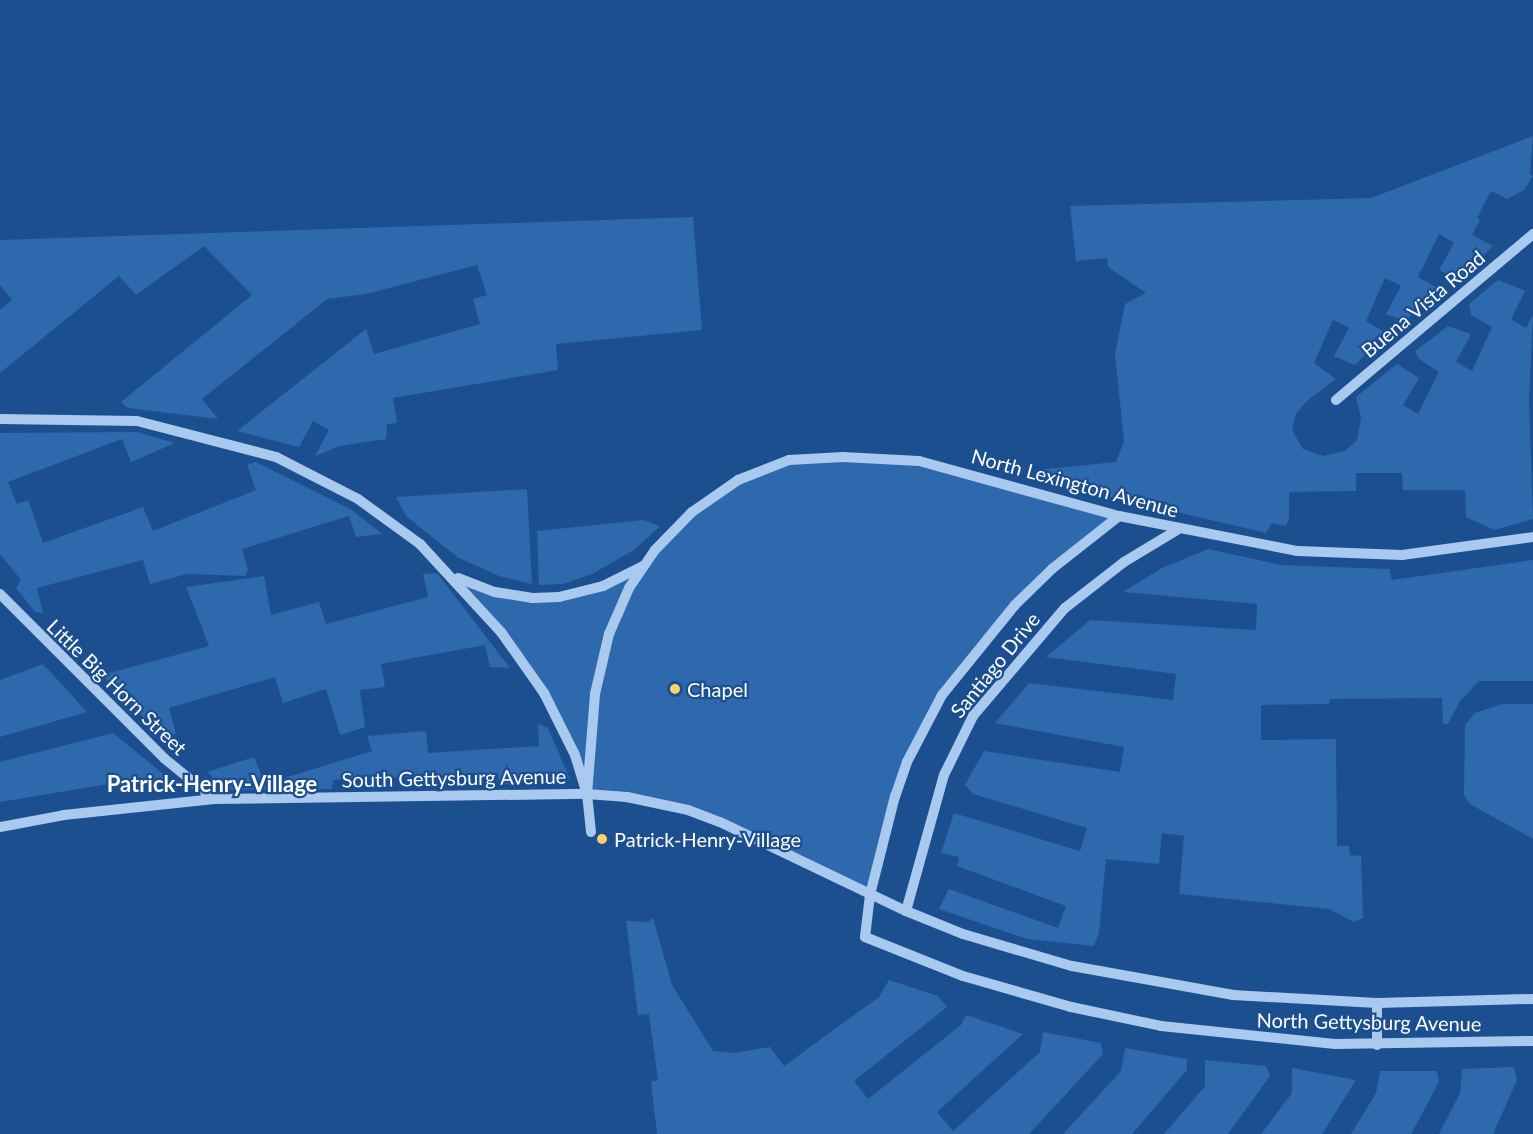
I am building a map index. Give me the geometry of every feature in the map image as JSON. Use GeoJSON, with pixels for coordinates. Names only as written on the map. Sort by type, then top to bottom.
{"type":"FeatureCollection","features":[{"type":"Feature","properties":{"kind":"street","name":"Buena Vista Road"},"geometry":{"type":"LineString","coordinates":[[1336,400],[1533,234]]}},
{"type":"Feature","properties":{"kind":"street"},"geometry":{"type":"LineString","coordinates":[[0,419],[137,421],[276,457],[358,499],[420,544],[454,577],[501,632],[544,693],[575,755],[587,794],[591,832]]}},
{"type":"Feature","properties":{"kind":"street","name":"North Lexington Avenue"},"geometry":{"type":"LineString","coordinates":[[587,794],[591,730],[602,661],[620,609],[643,566],[669,533],[714,496],[738,480],[789,460],[843,457],[919,461],[1177,530],[1298,551],[1402,555],[1533,537]]}},
{"type":"Feature","properties":{"kind":"street","name":"Santiago Drive"},"geometry":{"type":"LineString","coordinates":[[870,896],[906,765],[942,695],[1015,605],[1052,569],[1119,516]]}},
{"type":"Feature","properties":{"kind":"street","name":"Santiago Drive"},"geometry":{"type":"LineString","coordinates":[[906,911],[940,784],[973,716],[1065,608],[1124,561],[1177,530]]}},
{"type":"Feature","properties":{"kind":"street","name":"North Lexington Avenue"},"geometry":{"type":"LineString","coordinates":[[454,577],[495,592],[533,598],[559,597],[603,586],[643,566]]}},
{"type":"Feature","properties":{"kind":"street","name":"Little Big Horn Street"},"geometry":{"type":"LineString","coordinates":[[0,594],[165,759],[214,799]]}},
{"type":"Feature","properties":{"kind":"street","name":"North Gettysburg Avenue"},"geometry":{"type":"LineString","coordinates":[[587,794],[627,796],[688,810],[749,834],[870,896],[906,911],[963,934],[1072,966],[1178,988],[1233,995],[1377,1002],[1533,999]]}},
{"type":"Feature","properties":{"kind":"street","name":"South Gettysburg Avenue"},"geometry":{"type":"LineString","coordinates":[[0,827],[64,815],[214,799],[587,794]]}},
{"type":"Feature","properties":{"kind":"street","name":"North Gettysburg Avenue"},"geometry":{"type":"LineString","coordinates":[[870,896],[865,937],[963,976],[1071,1007],[1161,1026],[1238,1037],[1377,1044],[1533,1041]]}},
{"type":"Feature","properties":{"kind":"street"},"geometry":{"type":"LineString","coordinates":[[1377,1002],[1377,1044]]}},
{"type":"Feature","properties":{"kind":"shaded area"},"geometry":{"type":"Polygon","coordinates":[[[1533,136],[1530,174],[1533,176],[1524,190],[1507,199],[1491,191],[1477,218],[1480,220],[1472,235],[1493,246],[1459,280],[1439,270],[1454,243],[1439,234],[1418,277],[1439,289],[1406,321],[1386,314],[1401,286],[1385,278],[1366,321],[1386,333],[1355,365],[1334,356],[1349,328],[1333,320],[1314,363],[1336,379],[1307,401],[1296,414],[1292,430],[1303,449],[1323,456],[1345,451],[1357,440],[1361,418],[1356,397],[1397,364],[1419,378],[1403,405],[1418,414],[1439,372],[1419,359],[1415,351],[1448,326],[1471,334],[1456,362],[1472,371],[1492,327],[1471,315],[1469,304],[1498,280],[1525,291],[1511,319],[1526,328],[1533,315],[1529,400],[1533,519],[1494,530],[1466,517],[1465,490],[1403,490],[1402,473],[1356,473],[1356,491],[1289,492],[1289,519],[1286,526],[1272,523],[1266,533],[1035,479],[1037,470],[1116,462],[1124,441],[1115,354],[1125,304],[1146,293],[1108,267],[1107,258],[1076,261],[1070,206],[1371,198],[1533,136]]]}},
{"type":"Feature","properties":{"kind":"shaded area"},"geometry":{"type":"Polygon","coordinates":[[[693,217],[702,330],[556,344],[558,370],[393,398],[397,423],[387,424],[386,439],[340,446],[315,456],[329,430],[313,421],[299,447],[237,431],[366,329],[374,354],[480,324],[473,299],[487,295],[477,265],[366,294],[327,299],[202,399],[218,419],[128,408],[121,402],[252,295],[204,246],[136,295],[119,276],[0,373],[0,310],[12,300],[0,285],[0,240],[693,217]]]}},
{"type":"Feature","properties":{"kind":"shaded area"},"geometry":{"type":"Polygon","coordinates":[[[137,432],[175,443],[131,462],[122,439],[8,482],[17,504],[28,500],[43,543],[143,507],[153,531],[256,490],[247,465],[256,462],[352,510],[382,534],[356,537],[349,516],[242,549],[248,570],[245,576],[187,574],[150,584],[143,560],[37,588],[43,613],[35,612],[16,588],[21,580],[0,554],[0,433],[137,432]]]}},
{"type":"Feature","properties":{"kind":"shaded area"},"geometry":{"type":"Polygon","coordinates":[[[885,458],[1119,516],[1052,569],[961,668],[906,766],[870,895],[720,822],[587,794],[544,693],[454,577],[533,598],[625,576],[714,496],[789,460],[885,458]]]}},
{"type":"Feature","properties":{"kind":"shaded area"},"geometry":{"type":"Polygon","coordinates":[[[527,489],[532,584],[499,576],[457,557],[406,516],[396,497],[527,489]]]}},
{"type":"Feature","properties":{"kind":"shaded area"},"geometry":{"type":"Polygon","coordinates":[[[643,520],[660,526],[634,550],[592,574],[563,584],[539,585],[537,531],[643,520]]]}},
{"type":"Feature","properties":{"kind":"shaded area"},"geometry":{"type":"Polygon","coordinates":[[[1208,549],[1281,565],[1389,569],[1392,580],[1533,560],[1533,681],[1479,681],[1460,701],[1448,724],[1443,724],[1442,698],[1330,699],[1329,704],[1261,705],[1261,740],[1336,739],[1337,846],[1349,846],[1350,855],[1361,856],[1363,918],[1354,922],[1329,909],[1179,894],[1184,836],[1162,833],[1159,864],[1106,859],[1099,933],[1094,946],[1027,939],[939,909],[949,889],[1058,928],[1066,906],[957,866],[959,857],[941,853],[954,813],[1080,851],[1087,828],[973,794],[965,785],[984,751],[1120,772],[1124,747],[995,723],[1029,683],[1173,700],[1176,674],[1046,657],[1090,620],[1256,630],[1257,604],[1123,592],[1162,568],[1208,549]]]}},
{"type":"Feature","properties":{"kind":"shaded area"},"geometry":{"type":"Polygon","coordinates":[[[437,573],[510,668],[490,667],[485,645],[381,664],[385,687],[360,690],[365,727],[340,735],[326,689],[283,703],[275,677],[169,708],[176,734],[162,737],[102,675],[209,646],[186,587],[264,576],[271,615],[319,602],[326,624],[428,597],[423,574],[437,573]]]}},
{"type":"Feature","properties":{"kind":"shaded area"},"geometry":{"type":"Polygon","coordinates":[[[43,664],[87,712],[0,737],[0,680],[43,664]]]}},
{"type":"Feature","properties":{"kind":"shaded area"},"geometry":{"type":"Polygon","coordinates":[[[1503,704],[1533,704],[1533,839],[1470,804],[1464,795],[1465,725],[1475,713],[1503,704]]]}},
{"type":"Feature","properties":{"kind":"shaded area"},"geometry":{"type":"Polygon","coordinates":[[[538,724],[548,728],[570,779],[499,785],[498,773],[333,780],[332,789],[225,790],[207,772],[254,757],[265,784],[372,751],[367,736],[426,731],[428,753],[539,746],[538,724]]]}},
{"type":"Feature","properties":{"kind":"shaded area"},"geometry":{"type":"Polygon","coordinates":[[[113,733],[171,780],[103,785],[0,802],[0,762],[113,733]]]}},
{"type":"Feature","properties":{"kind":"shaded area"},"geometry":{"type":"Polygon","coordinates":[[[653,918],[672,985],[713,1051],[733,1053],[770,1047],[784,1066],[879,997],[889,980],[938,996],[947,1007],[854,1081],[868,1099],[961,1025],[966,1015],[1023,1034],[937,1112],[953,1131],[1040,1052],[1043,1032],[1101,1043],[1103,1054],[1029,1134],[657,1134],[651,1082],[658,1080],[649,1014],[638,1015],[626,921],[648,922],[653,918]]]}},
{"type":"Feature","properties":{"kind":"shaded area"},"geometry":{"type":"Polygon","coordinates":[[[1125,1048],[1187,1059],[1187,1070],[1132,1134],[1063,1134],[1121,1071],[1125,1048]]]}},
{"type":"Feature","properties":{"kind":"shaded area"},"geometry":{"type":"Polygon","coordinates":[[[1205,1060],[1266,1066],[1270,1076],[1228,1134],[1164,1134],[1205,1086],[1205,1060]]]}},
{"type":"Feature","properties":{"kind":"shaded area"},"geometry":{"type":"Polygon","coordinates":[[[1514,1067],[1517,1080],[1493,1134],[1439,1134],[1460,1093],[1462,1069],[1514,1067]]]}},
{"type":"Feature","properties":{"kind":"shaded area"},"geometry":{"type":"Polygon","coordinates":[[[1292,1068],[1356,1080],[1322,1134],[1261,1134],[1292,1093],[1292,1068]]]}},
{"type":"Feature","properties":{"kind":"shaded area"},"geometry":{"type":"Polygon","coordinates":[[[1380,1071],[1437,1071],[1439,1082],[1411,1134],[1351,1134],[1376,1093],[1380,1071]]]}},
{"type":"Feature","properties":{"kind":"place","name":"Chapel"},"geometry":{"type":"Point","coordinates":[675,689]}},
{"type":"Feature","properties":{"kind":"place","name":"Patrick-Henry-Village"},"geometry":{"type":"Point","coordinates":[602,839]}},
{"type":"Feature","properties":{"kind":"district","name":"Patrick-Henry-Village"},"geometry":{"type":"Point","coordinates":[212,784]}}]}
